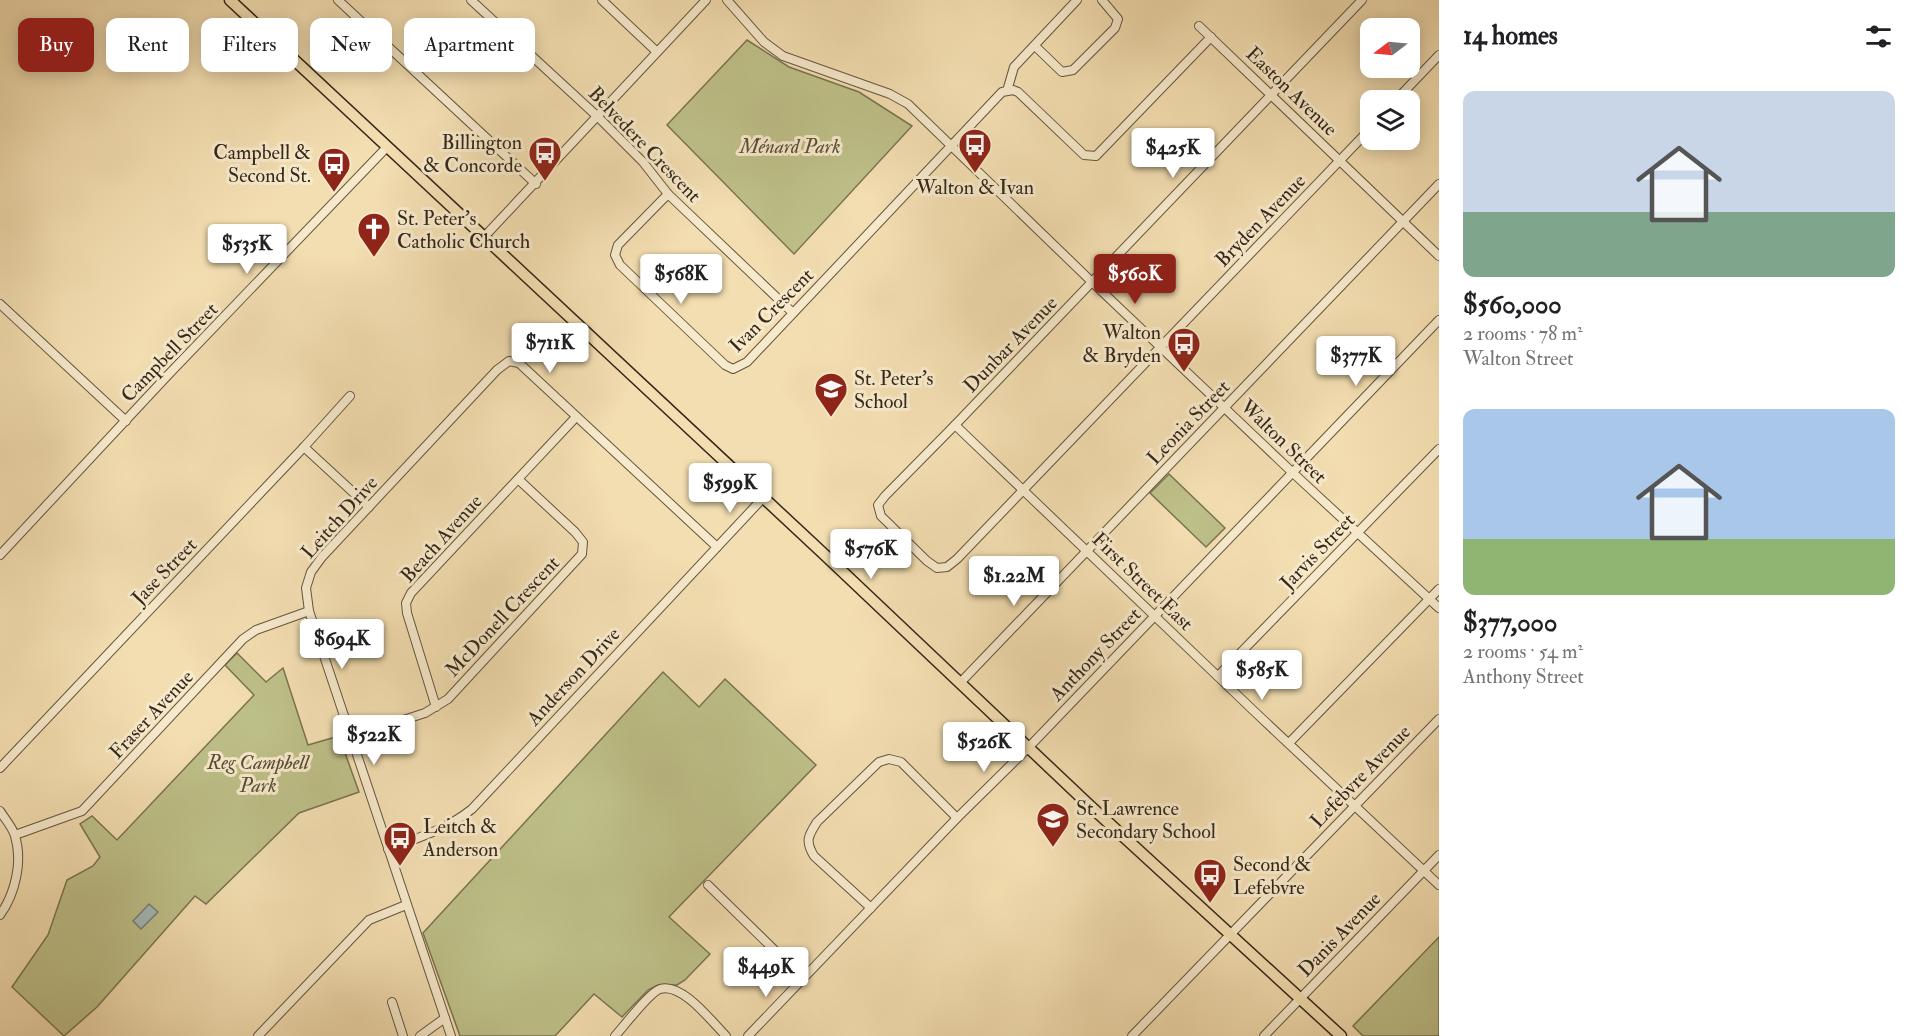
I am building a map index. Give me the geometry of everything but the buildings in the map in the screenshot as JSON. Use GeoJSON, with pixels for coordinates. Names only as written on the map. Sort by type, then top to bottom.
{"type":"FeatureCollection","features":[{"type":"Feature","properties":{"kind":"main road"},"geometry":{"type":"LineString","coordinates":[[230,0],[1029,748],[1341,1036]]}},
{"type":"Feature","properties":{"kind":"street"},"geometry":{"type":"LineString","coordinates":[[338,0],[536,184]]}},
{"type":"Feature","properties":{"kind":"street","name":"Belvedere Crescent"},"geometry":{"type":"LineString","coordinates":[[471,0],[598,117],[643,162],[668,194],[793,313]]}},
{"type":"Feature","properties":{"kind":"street"},"geometry":{"type":"LineString","coordinates":[[602,0],[657,52]]}},
{"type":"Feature","properties":{"kind":"street"},"geometry":{"type":"LineString","coordinates":[[484,237],[706,0]]}},
{"type":"Feature","properties":{"kind":"street","name":"Walton Street"},"geometry":{"type":"LineString","coordinates":[[727,0],[764,42],[783,56],[890,94],[908,104],[1293,473],[1439,608]]}},
{"type":"Feature","properties":{"kind":"street"},"geometry":{"type":"LineString","coordinates":[[1077,0],[1014,67],[1007,91],[1018,92],[1084,155],[1096,156],[1211,37]]}},
{"type":"Feature","properties":{"kind":"street"},"geometry":{"type":"LineString","coordinates":[[1035,46],[1062,72],[1073,70],[1114,28],[1118,18],[1102,0]]}},
{"type":"Feature","properties":{"kind":"street","name":"Dunbar Avenue"},"geometry":{"type":"LineString","coordinates":[[1023,490],[947,567],[937,568],[927,561],[881,516],[878,505],[1362,0]]}},
{"type":"Feature","properties":{"kind":"street","name":"Easton Avenue"},"geometry":{"type":"LineString","coordinates":[[1199,26],[1439,256]]}},
{"type":"Feature","properties":{"kind":"street"},"geometry":{"type":"LineString","coordinates":[[1406,90],[1439,55]]}},
{"type":"Feature","properties":{"kind":"street","name":"Ivan Crescent"},"geometry":{"type":"LineString","coordinates":[[668,194],[618,245],[615,255],[620,265],[725,365],[733,369],[747,362],[998,96],[1007,91]]}},
{"type":"Feature","properties":{"kind":"street","name":"Bryden Avenue"},"geometry":{"type":"LineString","coordinates":[[1023,490],[1360,140]]}},
{"type":"Feature","properties":{"kind":"street","name":"Campbell Street"},"geometry":{"type":"LineString","coordinates":[[0,555],[387,147]]}},
{"type":"Feature","properties":{"kind":"street","name":"Leonia Street"},"geometry":{"type":"LineString","coordinates":[[960,683],[1439,184]]}},
{"type":"Feature","properties":{"kind":"street"},"geometry":{"type":"LineString","coordinates":[[0,304],[126,421]]}},
{"type":"Feature","properties":{"kind":"street","name":"Anthony Street"},"geometry":{"type":"LineString","coordinates":[[748,1036],[957,818],[1029,748],[1439,320]]}},
{"type":"Feature","properties":{"kind":"street","name":"Leitch Drive"},"geometry":{"type":"LineString","coordinates":[[451,1036],[309,611],[306,588],[311,572],[369,507],[508,361],[519,363],[576,417]]}},
{"type":"Feature","properties":{"kind":"street","name":"Jase Street"},"geometry":{"type":"LineString","coordinates":[[0,768],[350,396]]}},
{"type":"Feature","properties":{"kind":"street"},"geometry":{"type":"LineString","coordinates":[[576,417],[717,547]]}},
{"type":"Feature","properties":{"kind":"street","name":"Beach Avenue"},"geometry":{"type":"LineString","coordinates":[[436,707],[407,613],[406,603],[411,593],[576,417]]}},
{"type":"Feature","properties":{"kind":"street","name":"First Street East"},"geometry":{"type":"LineString","coordinates":[[955,425],[1439,885]]}},
{"type":"Feature","properties":{"kind":"street"},"geometry":{"type":"LineString","coordinates":[[304,447],[369,507]]}},
{"type":"Feature","properties":{"kind":"street","name":"Jarvis Street"},"geometry":{"type":"LineString","coordinates":[[1218,676],[1439,449]]}},
{"type":"Feature","properties":{"kind":"street","name":"McDonell Crescent"},"geometry":{"type":"LineString","coordinates":[[351,737],[425,713],[436,707],[453,693],[582,554],[583,542],[575,532],[518,479]]}},
{"type":"Feature","properties":{"kind":"street","name":"Anderson Drive"},"geometry":{"type":"LineString","coordinates":[[388,849],[440,830],[456,822],[472,809],[763,498]]}},
{"type":"Feature","properties":{"kind":"street"},"geometry":{"type":"LineString","coordinates":[[1289,743],[1439,589]]}},
{"type":"Feature","properties":{"kind":"street","name":"Fraser Avenue"},"geometry":{"type":"LineString","coordinates":[[15,836],[82,811],[243,639],[256,630],[309,611]]}},
{"type":"Feature","properties":{"kind":"street","name":"Lefebvre Avenue"},"geometry":{"type":"LineString","coordinates":[[1132,1036],[1439,719]]}},
{"type":"Feature","properties":{"kind":"street"},"geometry":{"type":"LineString","coordinates":[[871,908],[814,856],[808,846],[809,834],[817,822],[879,762],[889,759],[901,762],[957,818]]}},
{"type":"Feature","properties":{"kind":"street"},"geometry":{"type":"LineString","coordinates":[[0,812],[15,836],[18,861],[10,901],[0,915]]}},
{"type":"Feature","properties":{"kind":"street","name":"Danis Avenue"},"geometry":{"type":"LineString","coordinates":[[1264,1036],[1439,855]]}},
{"type":"Feature","properties":{"kind":"street"},"geometry":{"type":"LineString","coordinates":[[708,885],[803,978]]}},
{"type":"Feature","properties":{"kind":"street"},"geometry":{"type":"LineString","coordinates":[[258,1036],[363,926],[376,917],[406,905]]}},
{"type":"Feature","properties":{"kind":"street"},"geometry":{"type":"LineString","coordinates":[[615,1036],[652,995],[660,989],[674,989],[687,996],[726,1036]]}},
{"type":"Feature","properties":{"kind":"street"},"geometry":{"type":"LineString","coordinates":[[392,1002],[403,1036]]}},
{"type":"Feature","properties":{"kind":"street"},"geometry":{"type":"LineString","coordinates":[[420,1036],[445,1018]]}},
{"type":"Feature","properties":{"kind":"green space","name":"Ménard Park"},"geometry":{"type":"Polygon","coordinates":[[[747,40],[789,67],[859,92],[912,126],[794,254],[667,125],[747,40]]]}},
{"type":"Feature","properties":{"kind":"green space"},"geometry":{"type":"Polygon","coordinates":[[[1169,474],[1225,528],[1206,547],[1150,493],[1169,474]]]}},
{"type":"Feature","properties":{"kind":"green space","name":"Reg Campbell Park"},"geometry":{"type":"Polygon","coordinates":[[[237,653],[266,682],[283,668],[308,745],[339,736],[359,792],[299,813],[206,904],[195,896],[97,1007],[64,1036],[12,987],[48,935],[67,880],[93,866],[100,857],[80,824],[92,816],[117,840],[254,695],[225,665],[237,653]]]}},
{"type":"Feature","properties":{"kind":"green space"},"geometry":{"type":"Polygon","coordinates":[[[663,672],[699,707],[725,679],[816,765],[669,917],[710,954],[685,980],[677,985],[658,985],[648,990],[622,1017],[594,994],[555,1036],[460,1036],[423,933],[663,672]]]}},
{"type":"Feature","properties":{"kind":"green space"},"geometry":{"type":"Polygon","coordinates":[[[1439,937],[1439,1036],[1363,1036],[1353,1026],[1439,937]]]}},
{"type":"Feature","properties":{"kind":"shaded area"},"geometry":{"type":"Polygon","coordinates":[[[149,904],[158,912],[141,929],[133,921],[149,904]]]}},
{"type":"Feature","properties":{"kind":"place","name":"Walton & Ivan"},"geometry":{"type":"Point","coordinates":[975,174]}},
{"type":"Feature","properties":{"kind":"place","name":"Billington & Concorde"},"geometry":{"type":"Point","coordinates":[545,182]}},
{"type":"Feature","properties":{"kind":"place","name":"Campbell & Second St."},"geometry":{"type":"Point","coordinates":[334,193]}},
{"type":"Feature","properties":{"kind":"place","name":"St. Peter's Catholic Church"},"geometry":{"type":"Point","coordinates":[374,258]}},
{"type":"Feature","properties":{"kind":"place","name":"Walton & Bryden"},"geometry":{"type":"Point","coordinates":[1184,373]}},
{"type":"Feature","properties":{"kind":"place","name":"St. Peter's School"},"geometry":{"type":"Point","coordinates":[831,418]}},
{"type":"Feature","properties":{"kind":"place","name":"St. Lawrence Secondary School"},"geometry":{"type":"Point","coordinates":[1053,848]}},
{"type":"Feature","properties":{"kind":"place","name":"Leitch & Anderson"},"geometry":{"type":"Point","coordinates":[400,867]}},
{"type":"Feature","properties":{"kind":"place","name":"Second & Lefebvre"},"geometry":{"type":"Point","coordinates":[1210,904]}}]}
